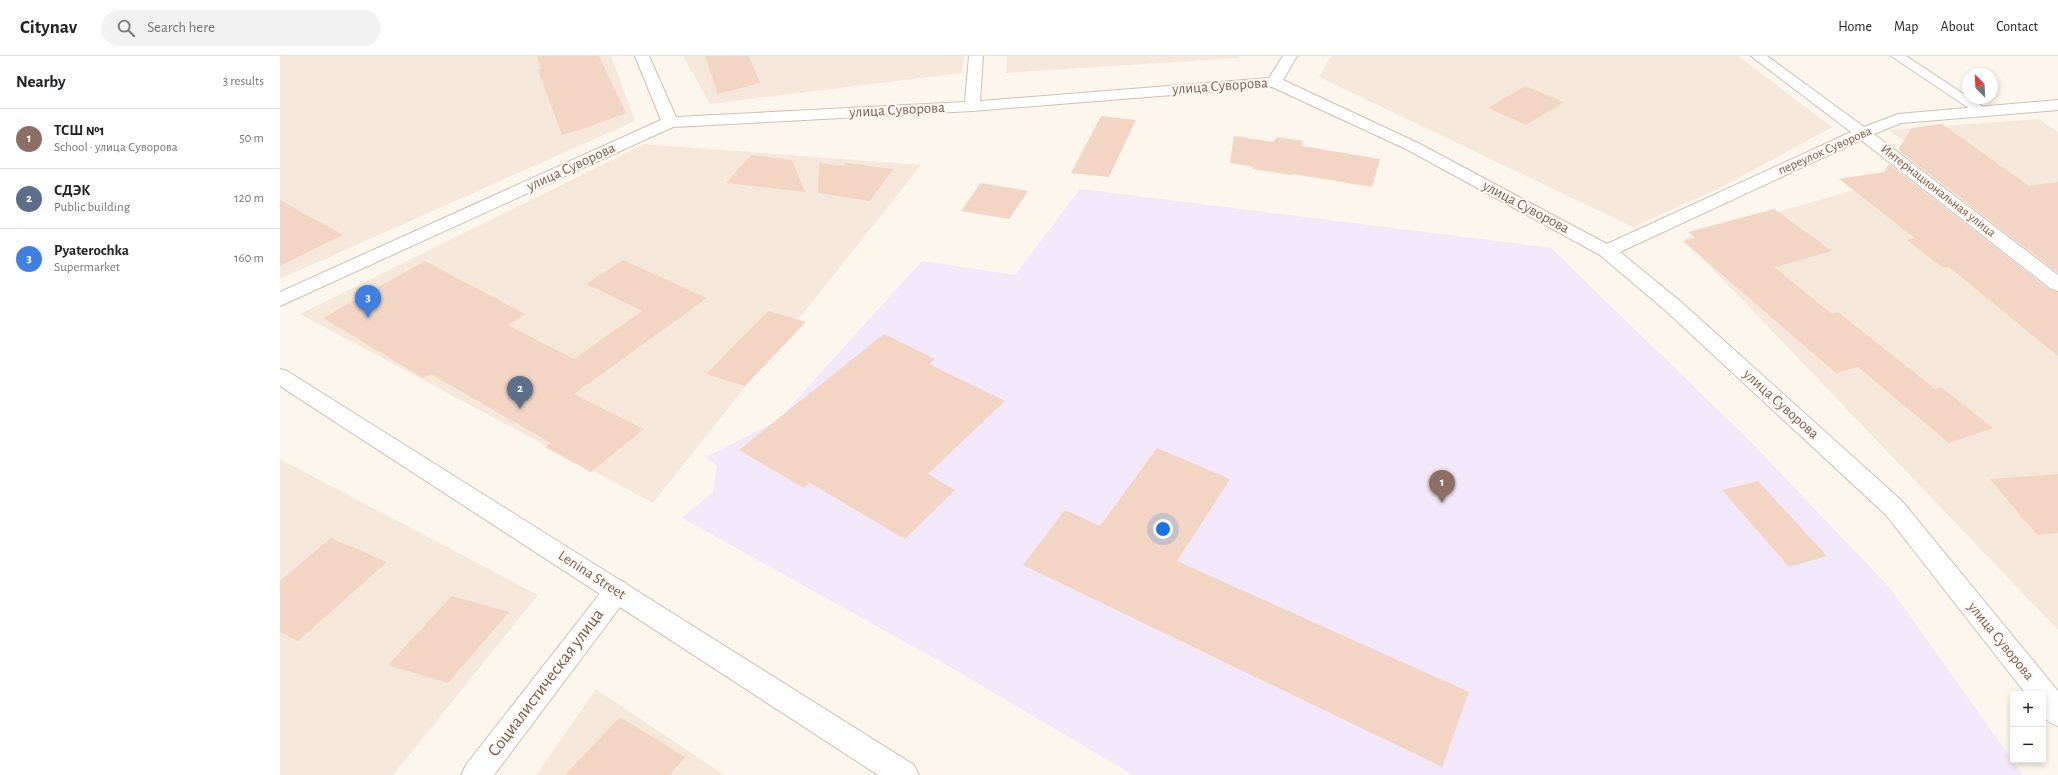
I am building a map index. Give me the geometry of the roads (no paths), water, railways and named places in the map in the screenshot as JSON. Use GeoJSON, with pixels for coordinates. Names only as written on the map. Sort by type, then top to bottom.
{"type":"FeatureCollection","features":[{"type":"Feature","properties":{"kind":"street"},"geometry":{"type":"LineString","coordinates":[[642,56],[670,122]]}},
{"type":"Feature","properties":{"kind":"street"},"geometry":{"type":"LineString","coordinates":[[972,106],[976,56]]}},
{"type":"Feature","properties":{"kind":"street"},"geometry":{"type":"LineString","coordinates":[[1274,82],[1290,56]]}},
{"type":"Feature","properties":{"kind":"street","name":"Интернациональная улица"},"geometry":{"type":"LineString","coordinates":[[1758,56],[1862,133],[2058,285]]}},
{"type":"Feature","properties":{"kind":"street","name":"улица Суворова"},"geometry":{"type":"LineString","coordinates":[[280,300],[670,122],[972,106],[1274,82],[1412,146],[1607,251],[1673,306],[1894,508],[2058,712]]}},
{"type":"Feature","properties":{"kind":"street","name":"переулок Суворова"},"geometry":{"type":"LineString","coordinates":[[1607,251],[1862,133],[1898,119],[2058,105]]}},
{"type":"Feature","properties":{"kind":"street","name":"Lenina Street"},"geometry":{"type":"LineString","coordinates":[[280,376],[904,775]]}},
{"type":"Feature","properties":{"kind":"street","name":"Социалистическая улица"},"geometry":{"type":"LineString","coordinates":[[476,775],[617,591]]}},
{"type":"Feature","properties":{"kind":"lane"},"geometry":{"type":"LineString","coordinates":[[1897,56],[1984,112]]}},
{"type":"Feature","properties":{"kind":"place","name":"Pyaterochka"},"geometry":{"type":"Point","coordinates":[368,318]}},
{"type":"Feature","properties":{"kind":"place","name":"СДЭК"},"geometry":{"type":"Point","coordinates":[520,409]}},
{"type":"Feature","properties":{"kind":"place","name":"ТСШ №1"},"geometry":{"type":"Point","coordinates":[1442,503]}}]}
